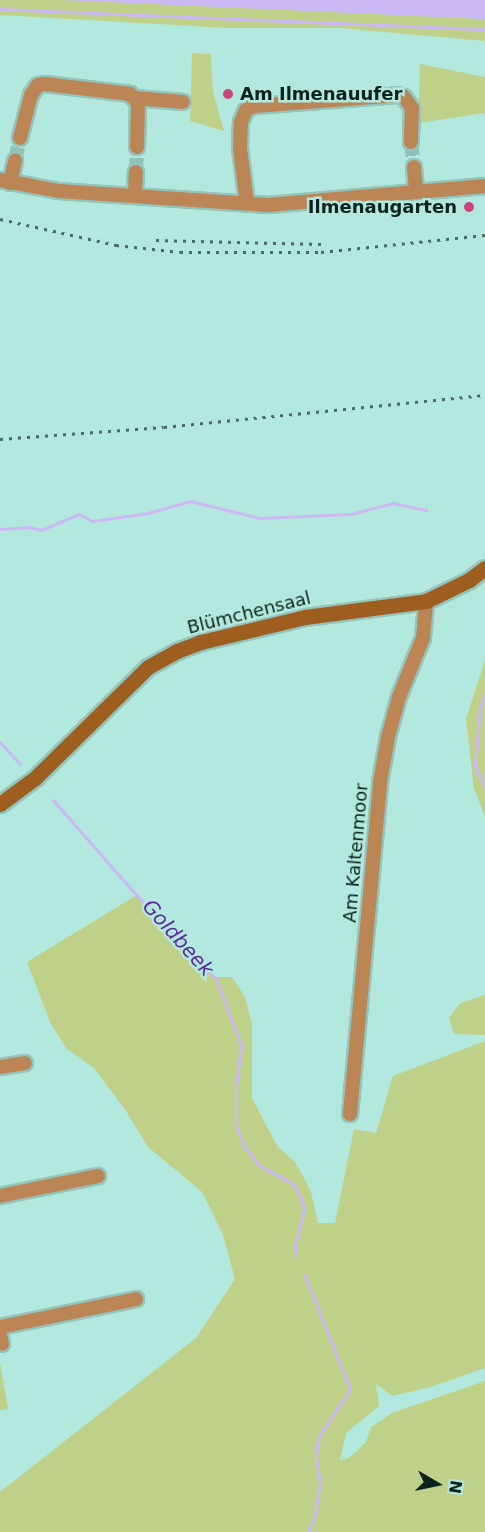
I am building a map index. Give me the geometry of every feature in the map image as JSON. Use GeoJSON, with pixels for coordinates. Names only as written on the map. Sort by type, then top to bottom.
{"type":"FeatureCollection","features":[{"type":"Feature","properties":{"kind":"street"},"geometry":{"type":"LineString","coordinates":[[20,138],[31,95],[38,85],[122,92],[135,98],[183,102]]}},
{"type":"Feature","properties":{"kind":"street"},"geometry":{"type":"LineString","coordinates":[[247,204],[240,148],[241,122],[246,110],[254,106],[399,95],[409,101],[412,108],[411,142]]}},
{"type":"Feature","properties":{"kind":"street"},"geometry":{"type":"LineString","coordinates":[[135,98],[139,115],[137,147]]}},
{"type":"Feature","properties":{"kind":"street"},"geometry":{"type":"LineString","coordinates":[[15,161],[5,182],[58,192],[247,204],[294,204],[485,186]]}},
{"type":"Feature","properties":{"kind":"street"},"geometry":{"type":"LineString","coordinates":[[414,167],[416,192]]}},
{"type":"Feature","properties":{"kind":"street"},"geometry":{"type":"LineString","coordinates":[[135,196],[136,172]]}},
{"type":"Feature","properties":{"kind":"street","name":"Blümchensaal"},"geometry":{"type":"LineString","coordinates":[[0,804],[35,778],[140,674],[177,651],[201,642],[305,617],[426,601],[469,580],[485,568]]}},
{"type":"Feature","properties":{"kind":"street","name":"Am Kaltenmoor"},"geometry":{"type":"LineString","coordinates":[[350,1114],[380,782],[388,737],[399,696],[423,638],[426,601]]}},
{"type":"Feature","properties":{"kind":"street"},"geometry":{"type":"LineString","coordinates":[[0,1067],[25,1063]]}},
{"type":"Feature","properties":{"kind":"street"},"geometry":{"type":"LineString","coordinates":[[0,1196],[98,1176]]}},
{"type":"Feature","properties":{"kind":"street"},"geometry":{"type":"LineString","coordinates":[[0,1327],[136,1299]]}},
{"type":"Feature","properties":{"kind":"green space"},"geometry":{"type":"Polygon","coordinates":[[[0,0],[76,0],[485,19],[485,41],[340,28],[228,28],[0,15],[0,0]]]}},
{"type":"Feature","properties":{"kind":"green space"},"geometry":{"type":"Polygon","coordinates":[[[192,53],[211,54],[213,92],[224,131],[190,121],[192,53]]]}},
{"type":"Feature","properties":{"kind":"green space"},"geometry":{"type":"Polygon","coordinates":[[[420,64],[485,77],[485,113],[418,123],[420,64]]]}},
{"type":"Feature","properties":{"kind":"green space"},"geometry":{"type":"Polygon","coordinates":[[[485,660],[485,817],[474,788],[466,719],[485,660]]]}},
{"type":"Feature","properties":{"kind":"green space"},"geometry":{"type":"Polygon","coordinates":[[[137,895],[215,977],[232,977],[245,997],[252,1024],[252,1098],[277,1146],[295,1162],[304,1178],[311,1192],[318,1223],[335,1223],[354,1129],[376,1133],[393,1076],[485,1041],[485,1368],[431,1387],[392,1396],[376,1384],[379,1406],[346,1433],[340,1460],[349,1458],[366,1442],[371,1427],[392,1413],[485,1381],[485,1532],[0,1532],[0,1492],[196,1338],[235,1279],[223,1235],[202,1192],[148,1147],[126,1111],[94,1068],[66,1048],[51,1024],[27,962],[137,895]]]}},
{"type":"Feature","properties":{"kind":"green space"},"geometry":{"type":"Polygon","coordinates":[[[485,995],[485,1035],[454,1034],[449,1018],[459,1004],[485,995]]]}},
{"type":"Feature","properties":{"kind":"green space"},"geometry":{"type":"Polygon","coordinates":[[[0,1363],[8,1409],[0,1410],[0,1363]]]}},
{"type":"Feature","properties":{"kind":"shaded area"},"geometry":{"type":"Polygon","coordinates":[[[63,0],[485,0],[485,19],[63,0]]]}},
{"type":"Feature","properties":{"kind":"waterway"},"geometry":{"type":"LineString","coordinates":[[0,9],[485,29]]}},
{"type":"Feature","properties":{"kind":"waterway"},"geometry":{"type":"LineString","coordinates":[[0,529],[30,527],[41,530],[79,514],[92,521],[148,513],[190,501],[260,518],[351,514],[393,503],[426,510]]}},
{"type":"Feature","properties":{"kind":"waterway"},"geometry":{"type":"LineString","coordinates":[[485,694],[480,708],[475,766],[485,787]]}},
{"type":"Feature","properties":{"kind":"waterway","name":"Goldbeek"},"geometry":{"type":"LineString","coordinates":[[0,742],[20,764]]}},
{"type":"Feature","properties":{"kind":"waterway","name":"Goldbeek"},"geometry":{"type":"LineString","coordinates":[[53,800],[133,891],[216,979],[241,1045],[236,1087],[236,1126],[244,1146],[259,1165],[293,1184],[300,1196],[304,1209],[295,1245],[296,1255]]}},
{"type":"Feature","properties":{"kind":"waterway","name":"Goldbeek"},"geometry":{"type":"LineString","coordinates":[[304,1274],[350,1389],[318,1438],[316,1458],[320,1484],[314,1518],[308,1532]]}},
{"type":"Feature","properties":{"kind":"tunnel"},"geometry":{"type":"LineString","coordinates":[[15,161],[20,138]]}},
{"type":"Feature","properties":{"kind":"tunnel"},"geometry":{"type":"LineString","coordinates":[[411,142],[414,167]]}},
{"type":"Feature","properties":{"kind":"tunnel"},"geometry":{"type":"LineString","coordinates":[[136,172],[137,147]]}},
{"type":"Feature","properties":{"kind":"railway"},"geometry":{"type":"LineString","coordinates":[[0,219],[116,245],[180,252],[321,252],[485,235]]}},
{"type":"Feature","properties":{"kind":"railway"},"geometry":{"type":"LineString","coordinates":[[156,240],[321,244]]}},
{"type":"Feature","properties":{"kind":"railway"},"geometry":{"type":"LineString","coordinates":[[0,439],[164,427],[485,395]]}},
{"type":"Feature","properties":{"kind":"place","name":"Am Ilmenauufer"},"geometry":{"type":"Point","coordinates":[228,94]}},
{"type":"Feature","properties":{"kind":"place","name":"Ilmenaugarten"},"geometry":{"type":"Point","coordinates":[469,207]}}]}
